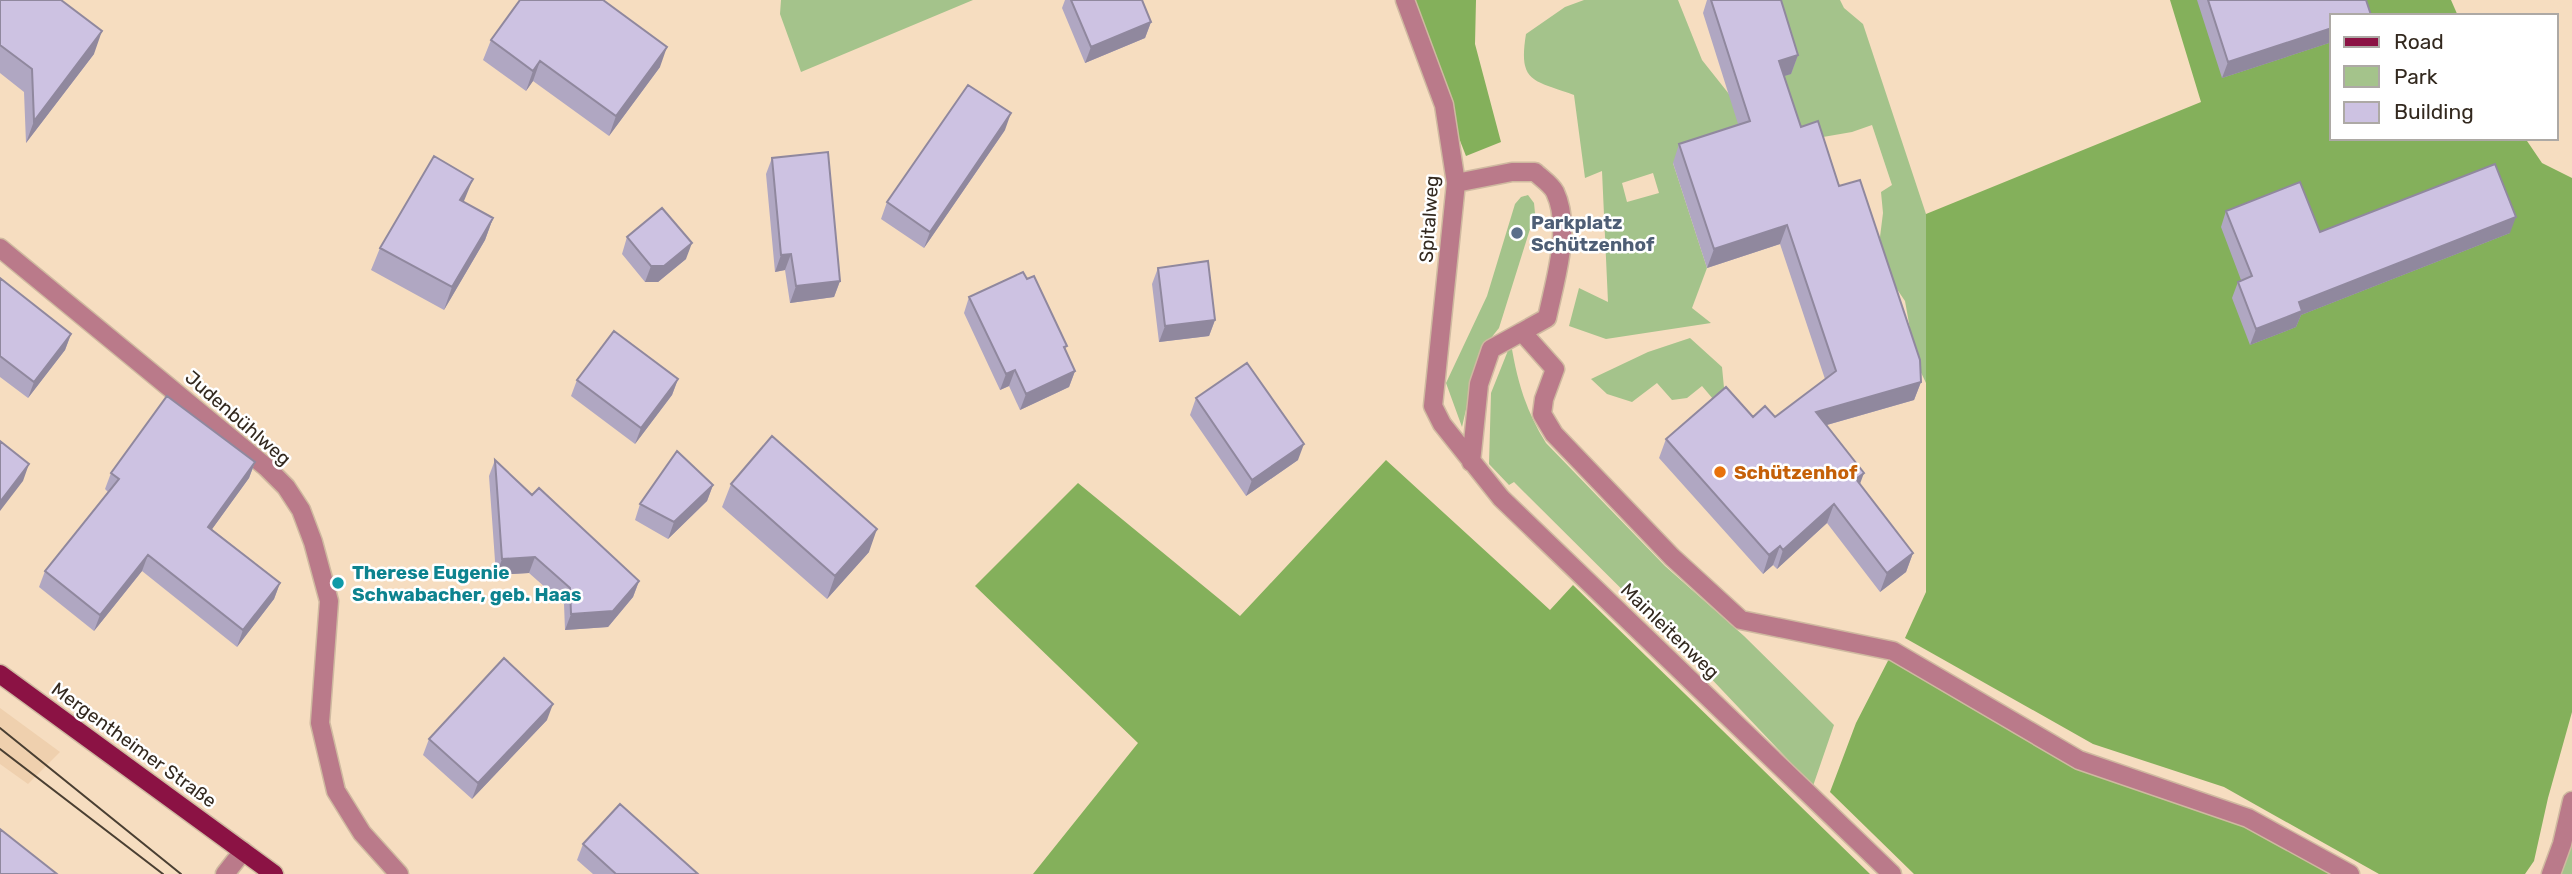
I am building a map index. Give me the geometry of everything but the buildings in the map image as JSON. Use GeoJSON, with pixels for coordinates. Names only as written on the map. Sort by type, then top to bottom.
{"type":"FeatureCollection","features":[{"type":"Feature","properties":{"kind":"main road","name":"Mergentheimer Straße"},"geometry":{"type":"LineString","coordinates":[[0,674],[274,874]]}},
{"type":"Feature","properties":{"kind":"street","name":"Spitalweg"},"geometry":{"type":"LineString","coordinates":[[1405,0],[1444,105],[1456,183],[1433,406]]}},
{"type":"Feature","properties":{"kind":"street"},"geometry":{"type":"LineString","coordinates":[[1456,183],[1512,172],[1535,172],[1554,190],[1562,223],[1561,253],[1547,318],[1491,349],[1479,384],[1471,462]]}},
{"type":"Feature","properties":{"kind":"street","name":"Judenbühlweg"},"geometry":{"type":"LineString","coordinates":[[0,248],[266,467],[286,487],[301,510],[329,601],[320,723],[325,752],[336,791],[362,833],[399,874]]}},
{"type":"Feature","properties":{"kind":"street"},"geometry":{"type":"LineString","coordinates":[[1522,332],[1555,369],[1544,399],[1542,414],[1554,434],[1672,557],[1741,620],[1893,651],[2079,760],[2248,818],[2350,874]]}},
{"type":"Feature","properties":{"kind":"street","name":"Mainleitenweg"},"geometry":{"type":"LineString","coordinates":[[1433,406],[1442,424],[1501,498],[1892,874]]}},
{"type":"Feature","properties":{"kind":"street"},"geometry":{"type":"LineString","coordinates":[[2550,874],[2562,844],[2572,800]]}},
{"type":"Feature","properties":{"kind":"street"},"geometry":{"type":"LineString","coordinates":[[225,874],[243,850]]}},
{"type":"Feature","properties":{"kind":"shaded area"},"geometry":{"type":"Polygon","coordinates":[[[0,708],[60,752],[28,784],[0,764],[0,708]]]}},
{"type":"Feature","properties":{"kind":"green space"},"geometry":{"type":"Polygon","coordinates":[[[781,0],[973,0],[801,72],[780,14],[781,0]]]}},
{"type":"Feature","properties":{"kind":"green space"},"geometry":{"type":"Polygon","coordinates":[[[1405,0],[1476,0],[1475,44],[1501,142],[1466,156],[1405,0]]]}},
{"type":"Feature","properties":{"kind":"green space"},"geometry":{"type":"Polygon","coordinates":[[[1584,0],[1678,0],[1702,60],[1729,94],[1768,0],[1840,0],[1844,8],[1863,24],[1926,214],[1926,383],[1916,362],[1905,301],[1882,267],[1881,192],[1892,185],[1872,125],[1852,132],[1673,163],[1707,268],[1692,308],[1711,323],[1606,339],[1569,326],[1579,288],[1608,302],[1602,171],[1585,178],[1574,95],[1539,82],[1527,71],[1524,62],[1526,34],[1565,7],[1584,0]],[[1653,173],[1622,183],[1627,202],[1659,193],[1653,173]]]}},
{"type":"Feature","properties":{"kind":"green space"},"geometry":{"type":"Polygon","coordinates":[[[2170,0],[2451,0],[2457,14],[2330,14],[2330,140],[2526,140],[2542,163],[2572,178],[2572,712],[2534,861],[2525,874],[2379,874],[2224,787],[2093,744],[1905,638],[1926,592],[1926,214],[2201,102],[2170,0]]]}},
{"type":"Feature","properties":{"kind":"green space"},"geometry":{"type":"Polygon","coordinates":[[[1528,195],[1534,203],[1535,213],[1499,328],[1479,353],[1462,427],[1446,383],[1487,296],[1515,204],[1521,197],[1528,195]]]}},
{"type":"Feature","properties":{"kind":"green space"},"geometry":{"type":"Polygon","coordinates":[[[1690,338],[1722,367],[1725,398],[1719,406],[1702,386],[1687,398],[1672,400],[1657,383],[1632,402],[1607,394],[1591,379],[1648,352],[1690,338]]]}},
{"type":"Feature","properties":{"kind":"green space"},"geometry":{"type":"Polygon","coordinates":[[[1511,343],[1523,395],[1546,443],[1665,566],[1744,636],[1834,725],[1813,786],[1704,671],[1514,482],[1509,485],[1489,464],[1491,393],[1511,343]]]}},
{"type":"Feature","properties":{"kind":"green space"},"geometry":{"type":"Polygon","coordinates":[[[1386,460],[1550,610],[1573,585],[1870,874],[1033,874],[1138,743],[975,586],[1078,483],[1240,616],[1386,460]]]}},
{"type":"Feature","properties":{"kind":"green space"},"geometry":{"type":"Polygon","coordinates":[[[1893,651],[2079,760],[2248,818],[2350,874],[1914,874],[1830,792],[1856,723],[1893,651]]]}},
{"type":"Feature","properties":{"kind":"green space"},"geometry":{"type":"Polygon","coordinates":[[[2572,801],[2572,874],[2551,874],[2572,801]]]}},
{"type":"Feature","properties":{"kind":"tram line"},"geometry":{"type":"LineString","coordinates":[[0,728],[181,874]]}},
{"type":"Feature","properties":{"kind":"tram line"},"geometry":{"type":"LineString","coordinates":[[0,749],[163,874]]}},
{"type":"Feature","properties":{"kind":"place","name":"Parkplatz Schützenhof"},"geometry":{"type":"Point","coordinates":[1517,233]}},
{"type":"Feature","properties":{"kind":"place","name":"Schützenhof"},"geometry":{"type":"Point","coordinates":[1720,472]}},
{"type":"Feature","properties":{"kind":"place","name":"Therese Eugenie Schwabacher, geb. Haas"},"geometry":{"type":"Point","coordinates":[338,583]}}]}
